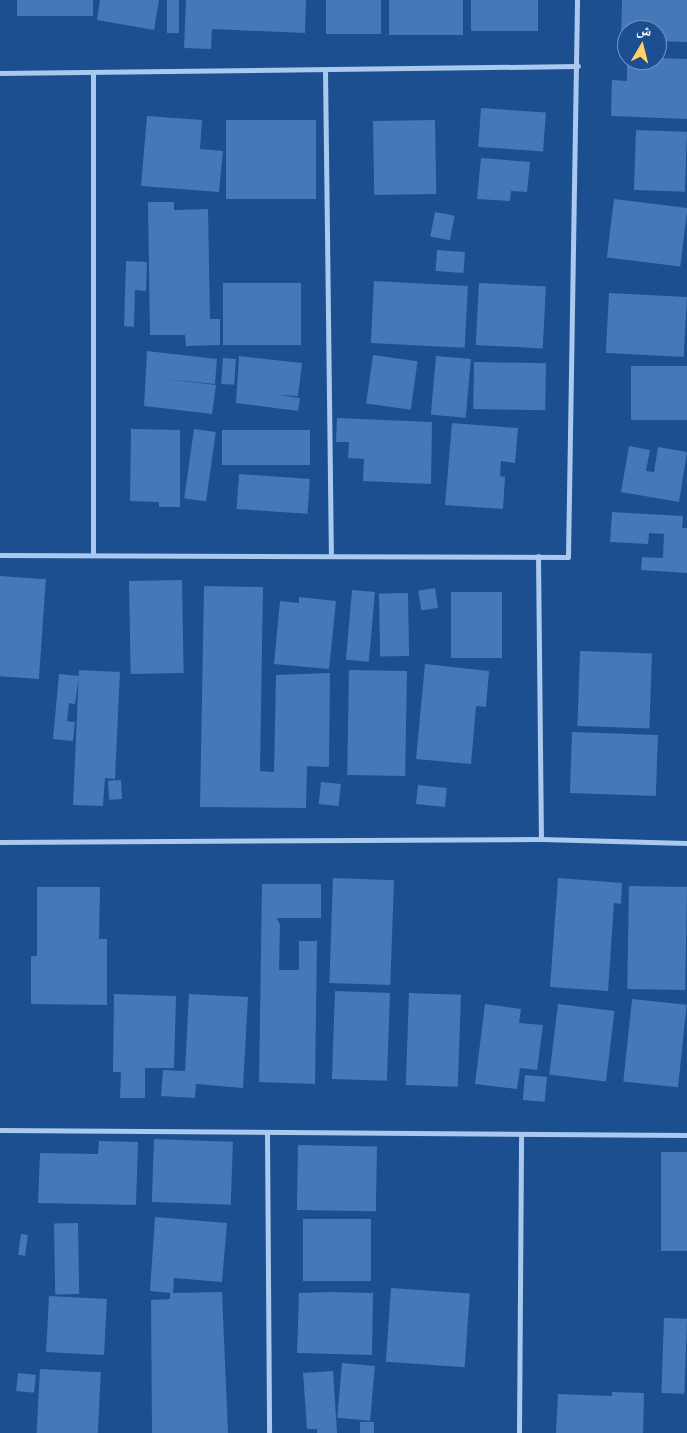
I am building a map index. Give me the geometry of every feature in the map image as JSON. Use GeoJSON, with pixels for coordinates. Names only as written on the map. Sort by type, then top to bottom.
{"type":"FeatureCollection","features":[{"type":"Feature","properties":{"kind":"street"},"geometry":{"type":"LineString","coordinates":[[0,555],[331,554],[568,557],[578,66],[577,0]]}},
{"type":"Feature","properties":{"kind":"street"},"geometry":{"type":"LineString","coordinates":[[0,73],[94,74],[578,66]]}},
{"type":"Feature","properties":{"kind":"street"},"geometry":{"type":"LineString","coordinates":[[325,70],[331,554]]}},
{"type":"Feature","properties":{"kind":"street"},"geometry":{"type":"LineString","coordinates":[[93,554],[94,74]]}},
{"type":"Feature","properties":{"kind":"street"},"geometry":{"type":"LineString","coordinates":[[538,556],[542,840]]}},
{"type":"Feature","properties":{"kind":"street"},"geometry":{"type":"LineString","coordinates":[[0,842],[542,840],[687,843]]}},
{"type":"Feature","properties":{"kind":"street"},"geometry":{"type":"LineString","coordinates":[[0,1130],[687,1135]]}},
{"type":"Feature","properties":{"kind":"street"},"geometry":{"type":"LineString","coordinates":[[267,1132],[269,1433]]}},
{"type":"Feature","properties":{"kind":"street"},"geometry":{"type":"LineString","coordinates":[[519,1433],[521,1134]]}},
{"type":"Feature","properties":{"kind":"building"},"geometry":{"type":"Polygon","coordinates":[[[17,0],[93,0],[93,16],[17,16],[17,0]]]}},
{"type":"Feature","properties":{"kind":"building"},"geometry":{"type":"Polygon","coordinates":[[[100,0],[159,0],[154,30],[97,20],[100,0]]]}},
{"type":"Feature","properties":{"kind":"building"},"geometry":{"type":"Polygon","coordinates":[[[167,0],[179,0],[179,33],[167,33],[167,0]]]}},
{"type":"Feature","properties":{"kind":"building"},"geometry":{"type":"Polygon","coordinates":[[[186,0],[306,0],[305,33],[212,29],[211,49],[184,48],[186,0]]]}},
{"type":"Feature","properties":{"kind":"building"},"geometry":{"type":"Polygon","coordinates":[[[326,0],[381,0],[381,34],[326,34],[326,0]]]}},
{"type":"Feature","properties":{"kind":"building"},"geometry":{"type":"Polygon","coordinates":[[[389,0],[463,0],[463,35],[389,35],[389,0]]]}},
{"type":"Feature","properties":{"kind":"building"},"geometry":{"type":"Polygon","coordinates":[[[471,0],[538,0],[538,31],[471,31],[471,0]]]}},
{"type":"Feature","properties":{"kind":"building"},"geometry":{"type":"Polygon","coordinates":[[[622,0],[687,0],[687,42],[667,41],[667,20],[622,20],[622,0]]]}},
{"type":"Feature","properties":{"kind":"building"},"geometry":{"type":"Polygon","coordinates":[[[667,58],[687,59],[687,119],[611,116],[612,80],[627,81],[627,70],[667,70],[667,58]]]}},
{"type":"Feature","properties":{"kind":"building"},"geometry":{"type":"Polygon","coordinates":[[[481,108],[546,113],[543,151],[478,147],[481,108]]]}},
{"type":"Feature","properties":{"kind":"building"},"geometry":{"type":"Polygon","coordinates":[[[147,116],[202,120],[200,149],[223,151],[219,192],[141,186],[147,116]]]}},
{"type":"Feature","properties":{"kind":"building"},"geometry":{"type":"Polygon","coordinates":[[[226,120],[316,120],[316,199],[226,199],[226,120]]]}},
{"type":"Feature","properties":{"kind":"building"},"geometry":{"type":"Polygon","coordinates":[[[435,120],[436,194],[374,195],[373,121],[435,120]]]}},
{"type":"Feature","properties":{"kind":"building"},"geometry":{"type":"Polygon","coordinates":[[[636,130],[687,132],[685,192],[634,190],[636,130]]]}},
{"type":"Feature","properties":{"kind":"building"},"geometry":{"type":"Polygon","coordinates":[[[481,158],[530,162],[527,192],[511,191],[510,201],[477,199],[481,158]]]}},
{"type":"Feature","properties":{"kind":"building"},"geometry":{"type":"Polygon","coordinates":[[[614,199],[687,208],[680,267],[607,258],[614,199]]]}},
{"type":"Feature","properties":{"kind":"building"},"geometry":{"type":"Polygon","coordinates":[[[148,202],[174,202],[174,210],[208,209],[210,319],[220,319],[220,345],[186,346],[185,335],[150,335],[148,202]]]}},
{"type":"Feature","properties":{"kind":"building"},"geometry":{"type":"Polygon","coordinates":[[[435,212],[455,216],[450,240],[430,237],[435,212]]]}},
{"type":"Feature","properties":{"kind":"building"},"geometry":{"type":"Polygon","coordinates":[[[437,250],[465,252],[463,273],[436,271],[437,250]]]}},
{"type":"Feature","properties":{"kind":"building"},"geometry":{"type":"Polygon","coordinates":[[[126,261],[147,262],[146,291],[135,290],[134,327],[124,326],[126,261]]]}},
{"type":"Feature","properties":{"kind":"building"},"geometry":{"type":"Polygon","coordinates":[[[374,281],[468,286],[465,348],[371,343],[374,281]]]}},
{"type":"Feature","properties":{"kind":"building"},"geometry":{"type":"Polygon","coordinates":[[[223,283],[301,283],[301,345],[223,345],[223,283]]]}},
{"type":"Feature","properties":{"kind":"building"},"geometry":{"type":"Polygon","coordinates":[[[479,283],[546,287],[543,348],[476,345],[479,283]]]}},
{"type":"Feature","properties":{"kind":"building"},"geometry":{"type":"Polygon","coordinates":[[[609,293],[687,297],[684,357],[606,353],[609,293]]]}},
{"type":"Feature","properties":{"kind":"building"},"geometry":{"type":"Polygon","coordinates":[[[147,351],[217,359],[215,384],[164,379],[216,385],[212,414],[144,406],[147,351]]]}},
{"type":"Feature","properties":{"kind":"building"},"geometry":{"type":"Polygon","coordinates":[[[373,355],[418,361],[411,410],[366,404],[373,355]]]}},
{"type":"Feature","properties":{"kind":"building"},"geometry":{"type":"Polygon","coordinates":[[[239,356],[302,363],[298,396],[278,395],[300,398],[298,411],[236,403],[239,356]]]}},
{"type":"Feature","properties":{"kind":"building"},"geometry":{"type":"Polygon","coordinates":[[[436,356],[471,359],[466,418],[431,415],[436,356]]]}},
{"type":"Feature","properties":{"kind":"building"},"geometry":{"type":"Polygon","coordinates":[[[223,358],[236,359],[234,385],[221,384],[223,358]]]}},
{"type":"Feature","properties":{"kind":"building"},"geometry":{"type":"Polygon","coordinates":[[[474,362],[546,363],[545,410],[473,409],[474,362]]]}},
{"type":"Feature","properties":{"kind":"building"},"geometry":{"type":"Polygon","coordinates":[[[631,366],[687,366],[687,420],[631,420],[631,366]]]}},
{"type":"Feature","properties":{"kind":"building"},"geometry":{"type":"Polygon","coordinates":[[[337,418],[432,422],[431,484],[363,481],[364,459],[348,458],[349,442],[336,442],[337,418]]]}},
{"type":"Feature","properties":{"kind":"building"},"geometry":{"type":"Polygon","coordinates":[[[452,423],[518,428],[515,463],[501,461],[500,476],[505,477],[503,509],[445,505],[452,423]]]}},
{"type":"Feature","properties":{"kind":"building"},"geometry":{"type":"Polygon","coordinates":[[[131,429],[180,430],[180,507],[159,507],[159,502],[130,501],[131,429]]]}},
{"type":"Feature","properties":{"kind":"building"},"geometry":{"type":"Polygon","coordinates":[[[194,429],[216,432],[206,501],[184,498],[194,429]]]}},
{"type":"Feature","properties":{"kind":"building"},"geometry":{"type":"Polygon","coordinates":[[[222,430],[310,430],[310,465],[222,465],[222,430]]]}},
{"type":"Feature","properties":{"kind":"building"},"geometry":{"type":"Polygon","coordinates":[[[629,446],[650,450],[646,471],[654,472],[658,447],[687,452],[679,502],[621,492],[629,446]]]}},
{"type":"Feature","properties":{"kind":"building"},"geometry":{"type":"Polygon","coordinates":[[[239,474],[310,479],[307,514],[237,509],[239,474]]]}},
{"type":"Feature","properties":{"kind":"building"},"geometry":{"type":"Polygon","coordinates":[[[612,512],[683,516],[682,528],[687,528],[687,573],[641,570],[642,557],[663,558],[664,534],[649,533],[648,544],[610,542],[612,512]]]}},
{"type":"Feature","properties":{"kind":"building"},"geometry":{"type":"Polygon","coordinates":[[[0,576],[46,579],[39,679],[0,676],[0,576]]]}},
{"type":"Feature","properties":{"kind":"building"},"geometry":{"type":"Polygon","coordinates":[[[182,580],[184,673],[131,674],[129,581],[182,580]]]}},
{"type":"Feature","properties":{"kind":"building"},"geometry":{"type":"Polygon","coordinates":[[[204,586],[263,587],[260,771],[274,772],[276,675],[330,673],[329,767],[307,766],[306,808],[200,807],[204,586]]]}},
{"type":"Feature","properties":{"kind":"building"},"geometry":{"type":"Polygon","coordinates":[[[435,588],[438,608],[421,610],[418,591],[435,588]]]}},
{"type":"Feature","properties":{"kind":"building"},"geometry":{"type":"Polygon","coordinates":[[[352,590],[375,592],[369,662],[346,660],[352,590]]]}},
{"type":"Feature","properties":{"kind":"building"},"geometry":{"type":"Polygon","coordinates":[[[451,592],[502,592],[502,658],[451,658],[451,592]]]}},
{"type":"Feature","properties":{"kind":"building"},"geometry":{"type":"Polygon","coordinates":[[[408,593],[409,656],[380,656],[379,594],[408,593]]]}},
{"type":"Feature","properties":{"kind":"building"},"geometry":{"type":"Polygon","coordinates":[[[299,597],[336,601],[329,669],[274,664],[280,601],[299,603],[299,597]]]}},
{"type":"Feature","properties":{"kind":"building"},"geometry":{"type":"Polygon","coordinates":[[[580,651],[652,654],[649,728],[577,726],[580,651]]]}},
{"type":"Feature","properties":{"kind":"building"},"geometry":{"type":"Polygon","coordinates":[[[425,664],[489,671],[486,707],[476,706],[471,764],[416,759],[425,664]]]}},
{"type":"Feature","properties":{"kind":"building"},"geometry":{"type":"Polygon","coordinates":[[[79,670],[120,672],[115,779],[105,778],[103,806],[73,805],[79,670]]]}},
{"type":"Feature","properties":{"kind":"building"},"geometry":{"type":"Polygon","coordinates":[[[349,670],[407,671],[405,776],[347,775],[349,670]]]}},
{"type":"Feature","properties":{"kind":"building"},"geometry":{"type":"Polygon","coordinates":[[[59,674],[79,676],[75,704],[69,703],[67,721],[75,722],[73,741],[53,739],[59,674]]]}},
{"type":"Feature","properties":{"kind":"building"},"geometry":{"type":"Polygon","coordinates":[[[572,732],[658,735],[656,796],[570,793],[572,732]]]}},
{"type":"Feature","properties":{"kind":"building"},"geometry":{"type":"Polygon","coordinates":[[[121,780],[122,799],[109,800],[108,781],[121,780]]]}},
{"type":"Feature","properties":{"kind":"building"},"geometry":{"type":"Polygon","coordinates":[[[321,782],[341,784],[339,806],[319,804],[321,782]]]}},
{"type":"Feature","properties":{"kind":"building"},"geometry":{"type":"Polygon","coordinates":[[[418,785],[447,788],[445,807],[416,804],[418,785]]]}},
{"type":"Feature","properties":{"kind":"building"},"geometry":{"type":"Polygon","coordinates":[[[333,878],[394,880],[390,985],[329,983],[333,878]]]}},
{"type":"Feature","properties":{"kind":"building"},"geometry":{"type":"Polygon","coordinates":[[[558,878],[622,883],[621,904],[614,903],[608,991],[550,987],[558,878]]]}},
{"type":"Feature","properties":{"kind":"building"},"geometry":{"type":"Polygon","coordinates":[[[262,884],[321,884],[321,918],[277,918],[280,925],[279,970],[299,970],[299,941],[317,941],[315,1084],[259,1082],[262,884]]]}},
{"type":"Feature","properties":{"kind":"building"},"geometry":{"type":"Polygon","coordinates":[[[629,886],[687,887],[685,990],[627,989],[629,886]]]}},
{"type":"Feature","properties":{"kind":"building"},"geometry":{"type":"Polygon","coordinates":[[[37,887],[100,887],[99,939],[107,939],[107,1005],[31,1004],[31,956],[37,956],[37,887]]]}},
{"type":"Feature","properties":{"kind":"building"},"geometry":{"type":"Polygon","coordinates":[[[335,991],[390,993],[387,1081],[332,1079],[335,991]]]}},
{"type":"Feature","properties":{"kind":"building"},"geometry":{"type":"Polygon","coordinates":[[[409,993],[461,995],[458,1087],[406,1085],[409,993]]]}},
{"type":"Feature","properties":{"kind":"building"},"geometry":{"type":"Polygon","coordinates":[[[114,994],[176,996],[174,1068],[145,1068],[145,1098],[120,1098],[121,1072],[113,1072],[114,994]]]}},
{"type":"Feature","properties":{"kind":"building"},"geometry":{"type":"Polygon","coordinates":[[[189,994],[248,997],[243,1088],[196,1084],[195,1098],[161,1096],[163,1070],[185,1071],[189,994]]]}},
{"type":"Feature","properties":{"kind":"building"},"geometry":{"type":"Polygon","coordinates":[[[632,999],[687,1005],[678,1087],[623,1082],[632,999]]]}},
{"type":"Feature","properties":{"kind":"building"},"geometry":{"type":"Polygon","coordinates":[[[485,1004],[521,1009],[519,1023],[543,1025],[537,1070],[520,1068],[517,1089],[475,1084],[485,1004]]]}},
{"type":"Feature","properties":{"kind":"building"},"geometry":{"type":"Polygon","coordinates":[[[558,1004],[615,1011],[606,1081],[549,1074],[558,1004]]]}},
{"type":"Feature","properties":{"kind":"building"},"geometry":{"type":"Polygon","coordinates":[[[525,1075],[547,1077],[545,1102],[523,1100],[525,1075]]]}},
{"type":"Feature","properties":{"kind":"building"},"geometry":{"type":"Polygon","coordinates":[[[154,1139],[233,1142],[231,1205],[152,1202],[154,1139]]]}},
{"type":"Feature","properties":{"kind":"building"},"geometry":{"type":"Polygon","coordinates":[[[99,1141],[138,1142],[136,1205],[38,1203],[40,1153],[98,1154],[99,1141]]]}},
{"type":"Feature","properties":{"kind":"building"},"geometry":{"type":"Polygon","coordinates":[[[298,1145],[377,1146],[376,1211],[297,1210],[298,1145]]]}},
{"type":"Feature","properties":{"kind":"building"},"geometry":{"type":"Polygon","coordinates":[[[661,1152],[687,1152],[687,1251],[661,1251],[661,1152]]]}},
{"type":"Feature","properties":{"kind":"building"},"geometry":{"type":"Polygon","coordinates":[[[155,1217],[227,1223],[222,1282],[174,1278],[173,1293],[222,1292],[228,1433],[152,1433],[151,1300],[170,1299],[170,1293],[150,1291],[155,1217]]]}},
{"type":"Feature","properties":{"kind":"building"},"geometry":{"type":"Polygon","coordinates":[[[303,1219],[371,1219],[371,1281],[303,1281],[303,1219]]]}},
{"type":"Feature","properties":{"kind":"building"},"geometry":{"type":"Polygon","coordinates":[[[54,1223],[78,1223],[79,1294],[55,1294],[54,1223]]]}},
{"type":"Feature","properties":{"kind":"building"},"geometry":{"type":"Polygon","coordinates":[[[21,1234],[28,1235],[25,1256],[18,1255],[21,1234]]]}},
{"type":"Feature","properties":{"kind":"building"},"geometry":{"type":"Polygon","coordinates":[[[391,1288],[470,1294],[465,1367],[386,1362],[391,1288]]]}},
{"type":"Feature","properties":{"kind":"building"},"geometry":{"type":"Polygon","coordinates":[[[299,1293],[373,1293],[372,1355],[297,1353],[299,1293]]]}},
{"type":"Feature","properties":{"kind":"building"},"geometry":{"type":"Polygon","coordinates":[[[49,1296],[107,1299],[104,1355],[46,1352],[49,1296]]]}},
{"type":"Feature","properties":{"kind":"building"},"geometry":{"type":"Polygon","coordinates":[[[664,1318],[687,1319],[684,1394],[661,1393],[664,1318]]]}},
{"type":"Feature","properties":{"kind":"building"},"geometry":{"type":"Polygon","coordinates":[[[342,1363],[375,1366],[370,1421],[337,1418],[342,1363]]]}},
{"type":"Feature","properties":{"kind":"building"},"geometry":{"type":"Polygon","coordinates":[[[40,1369],[101,1372],[98,1433],[37,1433],[40,1369]]]}},
{"type":"Feature","properties":{"kind":"building"},"geometry":{"type":"Polygon","coordinates":[[[333,1371],[337,1433],[317,1433],[317,1429],[307,1429],[303,1373],[333,1371]]]}},
{"type":"Feature","properties":{"kind":"building"},"geometry":{"type":"Polygon","coordinates":[[[18,1373],[36,1375],[34,1393],[16,1391],[18,1373]]]}},
{"type":"Feature","properties":{"kind":"building"},"geometry":{"type":"Polygon","coordinates":[[[612,1392],[644,1393],[643,1433],[556,1433],[558,1394],[612,1396],[612,1392]]]}},
{"type":"Feature","properties":{"kind":"building"},"geometry":{"type":"Polygon","coordinates":[[[360,1422],[374,1422],[374,1433],[360,1433],[360,1422]]]}}]}
